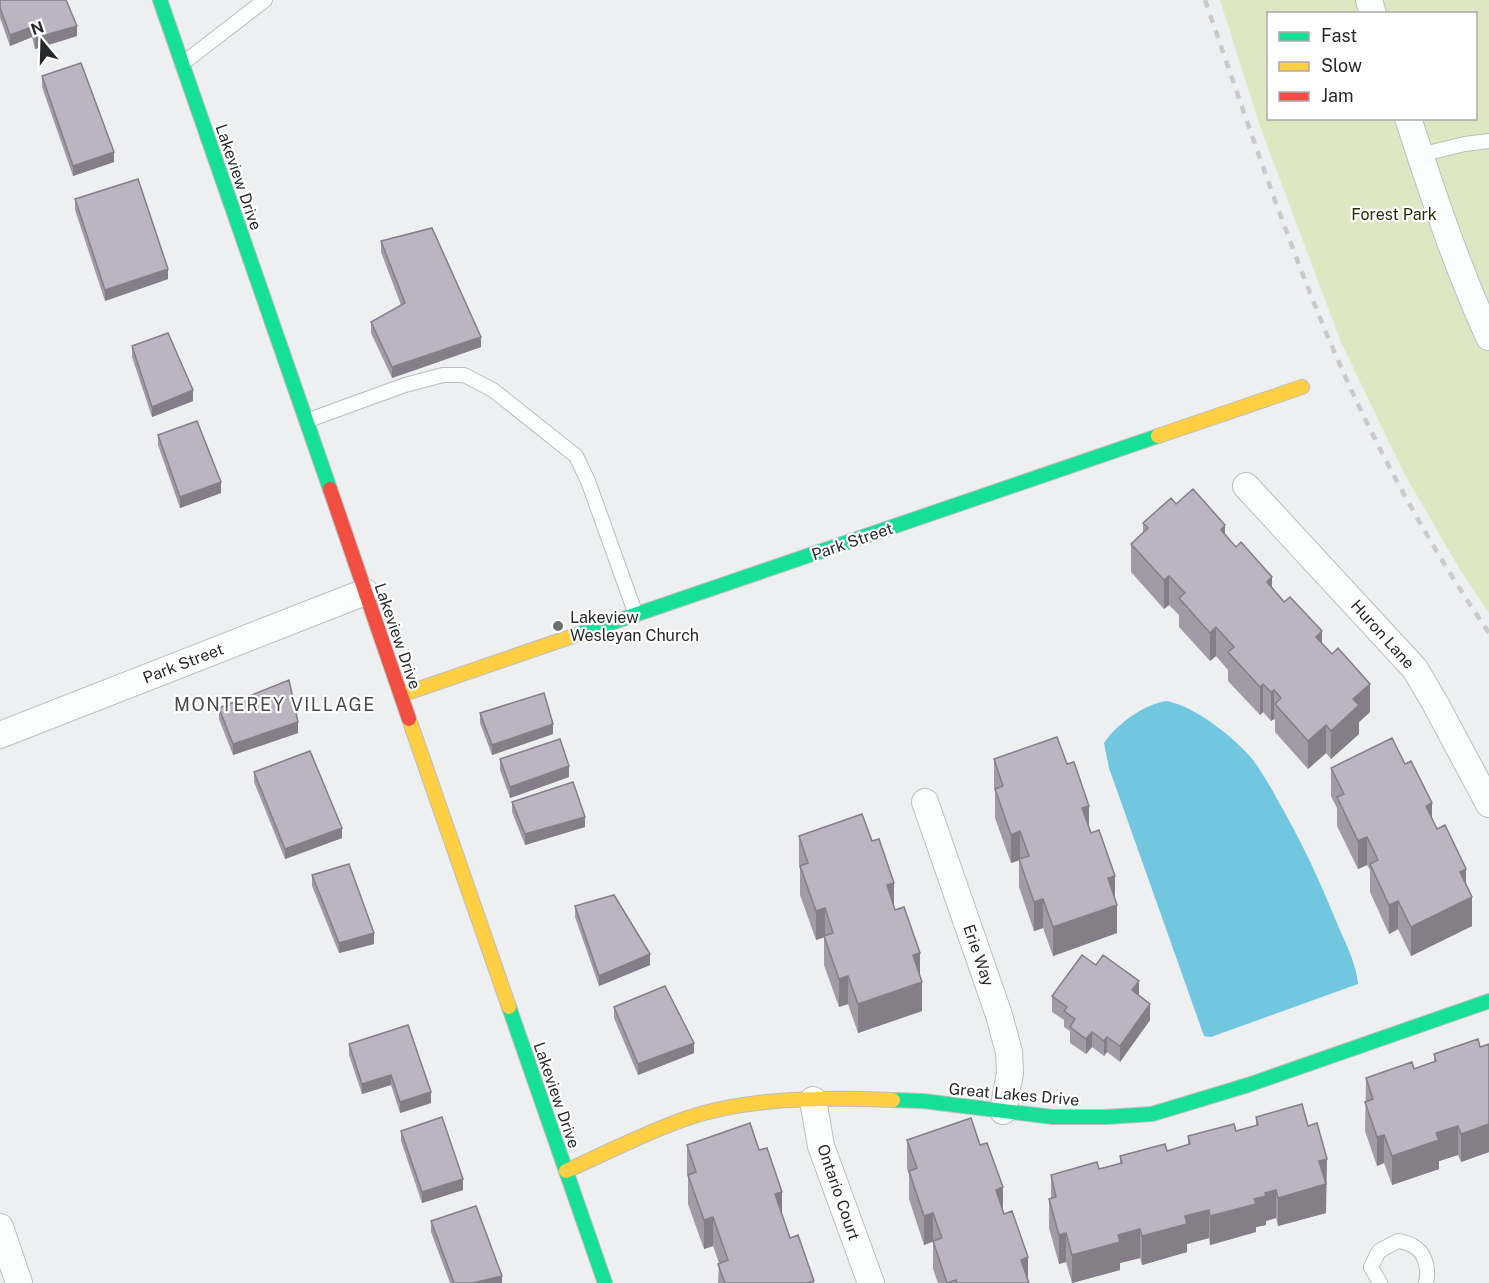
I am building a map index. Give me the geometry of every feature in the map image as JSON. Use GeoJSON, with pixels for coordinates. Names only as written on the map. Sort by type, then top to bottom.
{"type":"FeatureCollection","features":[{"type":"Feature","properties":{"kind":"street","name":"Lakeview Drive"},"geometry":{"type":"LineString","coordinates":[[160,0],[605,1283]]}},
{"type":"Feature","properties":{"kind":"street"},"geometry":{"type":"LineString","coordinates":[[1409,120],[1419,155],[1472,300],[1489,337]]}},
{"type":"Feature","properties":{"kind":"street","name":"Park Street"},"geometry":{"type":"LineString","coordinates":[[401,695],[1302,387]]}},
{"type":"Feature","properties":{"kind":"street","name":"Huron Lane"},"geometry":{"type":"LineString","coordinates":[[1246,486],[1415,669],[1489,804]]}},
{"type":"Feature","properties":{"kind":"street","name":"Park Street"},"geometry":{"type":"LineString","coordinates":[[0,735],[365,592]]}},
{"type":"Feature","properties":{"kind":"street","name":"Erie Way"},"geometry":{"type":"LineString","coordinates":[[925,802],[999,1015],[1009,1052],[1010,1073],[1003,1111]]}},
{"type":"Feature","properties":{"kind":"street","name":"Great Lakes Drive"},"geometry":{"type":"LineString","coordinates":[[566,1171],[681,1120],[728,1108],[779,1101],[846,1098],[923,1101],[1053,1117],[1152,1114],[1248,1085],[1489,1001]]}},
{"type":"Feature","properties":{"kind":"street","name":"Ontario Court"},"geometry":{"type":"LineString","coordinates":[[813,1100],[821,1146],[871,1283]]}},
{"type":"Feature","properties":{"kind":"street"},"geometry":{"type":"LineString","coordinates":[[0,1227],[19,1283]]}},
{"type":"Feature","properties":{"kind":"lane"},"geometry":{"type":"LineString","coordinates":[[182,64],[265,0]]}},
{"type":"Feature","properties":{"kind":"lane"},"geometry":{"type":"LineString","coordinates":[[1419,155],[1489,141]]}},
{"type":"Feature","properties":{"kind":"lane"},"geometry":{"type":"LineString","coordinates":[[306,421],[405,385],[443,375],[464,375],[493,390],[576,456],[592,491],[636,615]]}},
{"type":"Feature","properties":{"kind":"lane"},"geometry":{"type":"LineString","coordinates":[[1380,1283],[1371,1267],[1379,1251],[1398,1241],[1414,1246],[1421,1253],[1428,1272],[1426,1283]]}},
{"type":"Feature","properties":{"kind":"green space","name":"Forest Park"},"geometry":{"type":"Polygon","coordinates":[[[1220,0],[1489,0],[1489,613],[1459,568],[1404,473],[1341,342],[1260,126],[1220,0]]]}},
{"type":"Feature","properties":{"kind":"water"},"geometry":{"type":"Polygon","coordinates":[[[1167,701],[1178,704],[1214,724],[1245,751],[1260,769],[1318,878],[1351,955],[1358,984],[1211,1037],[1204,1036],[1109,768],[1104,743],[1132,716],[1149,706],[1167,701]]]}},
{"type":"Feature","properties":{"kind":"building"},"geometry":{"type":"Polygon","coordinates":[[[0,0],[66,0],[77,26],[35,38],[32,27],[10,35],[0,8],[0,0]]]}},
{"type":"Feature","properties":{"kind":"building"},"geometry":{"type":"Polygon","coordinates":[[[81,63],[114,152],[73,166],[42,76],[81,63]]]}},
{"type":"Feature","properties":{"kind":"building"},"geometry":{"type":"Polygon","coordinates":[[[138,179],[168,269],[105,290],[75,199],[138,179]]]}},
{"type":"Feature","properties":{"kind":"building"},"geometry":{"type":"Polygon","coordinates":[[[432,228],[481,337],[392,367],[371,322],[405,303],[381,241],[432,228]]]}},
{"type":"Feature","properties":{"kind":"building"},"geometry":{"type":"Polygon","coordinates":[[[168,333],[193,390],[152,407],[132,346],[168,333]]]}},
{"type":"Feature","properties":{"kind":"building"},"geometry":{"type":"Polygon","coordinates":[[[197,421],[221,482],[180,497],[158,435],[197,421]]]}},
{"type":"Feature","properties":{"kind":"building"},"geometry":{"type":"Polygon","coordinates":[[[1193,489],[1225,525],[1221,530],[1236,547],[1241,542],[1272,577],[1267,582],[1284,602],[1290,597],[1322,631],[1316,637],[1332,654],[1338,648],[1370,684],[1353,699],[1359,705],[1331,731],[1326,725],[1308,741],[1275,704],[1281,698],[1274,690],[1271,692],[1263,684],[1260,687],[1228,652],[1234,647],[1216,627],[1210,633],[1179,598],[1185,593],[1169,576],[1164,580],[1131,544],[1148,528],[1143,523],[1171,498],[1176,504],[1193,489]]]}},
{"type":"Feature","properties":{"kind":"building"},"geometry":{"type":"Polygon","coordinates":[[[289,680],[298,722],[233,744],[219,708],[289,680]]]}},
{"type":"Feature","properties":{"kind":"building"},"geometry":{"type":"Polygon","coordinates":[[[544,693],[553,724],[492,745],[480,713],[544,693]]]}},
{"type":"Feature","properties":{"kind":"building"},"geometry":{"type":"Polygon","coordinates":[[[1057,737],[1067,764],[1074,762],[1089,806],[1082,808],[1091,833],[1099,830],[1115,876],[1108,878],[1117,905],[1053,927],[1043,899],[1034,902],[1019,859],[1029,856],[1020,831],[1011,835],[995,789],[1003,786],[994,759],[1057,737]]]}},
{"type":"Feature","properties":{"kind":"building"},"geometry":{"type":"Polygon","coordinates":[[[1392,738],[1405,764],[1411,761],[1432,803],[1426,806],[1437,829],[1445,825],[1466,869],[1460,872],[1472,897],[1411,927],[1398,901],[1389,905],[1370,864],[1378,860],[1367,837],[1358,841],[1337,797],[1344,794],[1331,768],[1392,738]]]}},
{"type":"Feature","properties":{"kind":"building"},"geometry":{"type":"Polygon","coordinates":[[[560,739],[569,766],[510,787],[500,759],[560,739]]]}},
{"type":"Feature","properties":{"kind":"building"},"geometry":{"type":"Polygon","coordinates":[[[310,751],[342,828],[285,849],[254,772],[310,751]]]}},
{"type":"Feature","properties":{"kind":"building"},"geometry":{"type":"Polygon","coordinates":[[[573,782],[585,817],[525,834],[512,802],[573,782]]]}},
{"type":"Feature","properties":{"kind":"building"},"geometry":{"type":"Polygon","coordinates":[[[862,814],[872,841],[879,839],[894,883],[887,885],[895,910],[904,907],[920,953],[913,955],[922,982],[858,1004],[848,976],[839,979],[824,936],[833,933],[825,908],[816,911],[800,866],[808,863],[799,836],[862,814]]]}},
{"type":"Feature","properties":{"kind":"building"},"geometry":{"type":"Polygon","coordinates":[[[349,864],[374,933],[339,943],[312,875],[349,864]]]}},
{"type":"Feature","properties":{"kind":"building"},"geometry":{"type":"Polygon","coordinates":[[[614,895],[650,954],[599,976],[575,906],[614,895]]]}},
{"type":"Feature","properties":{"kind":"building"},"geometry":{"type":"Polygon","coordinates":[[[1082,955],[1096,965],[1103,955],[1139,981],[1132,990],[1150,1004],[1120,1046],[1107,1037],[1104,1041],[1092,1032],[1086,1039],[1070,1027],[1075,1019],[1064,1011],[1067,1007],[1052,996],[1082,955]]]}},
{"type":"Feature","properties":{"kind":"building"},"geometry":{"type":"Polygon","coordinates":[[[665,986],[694,1043],[638,1064],[614,1007],[665,986]]]}},
{"type":"Feature","properties":{"kind":"building"},"geometry":{"type":"Polygon","coordinates":[[[408,1025],[431,1092],[400,1102],[391,1075],[362,1084],[349,1044],[408,1025]]]}},
{"type":"Feature","properties":{"kind":"building"},"geometry":{"type":"Polygon","coordinates":[[[1478,1039],[1480,1047],[1489,1044],[1489,1124],[1461,1134],[1458,1126],[1436,1133],[1439,1140],[1392,1156],[1384,1135],[1377,1137],[1365,1102],[1373,1099],[1366,1078],[1412,1062],[1414,1069],[1436,1061],[1434,1054],[1478,1039]]]}},
{"type":"Feature","properties":{"kind":"building"},"geometry":{"type":"Polygon","coordinates":[[[1302,1104],[1308,1126],[1317,1123],[1327,1159],[1319,1161],[1326,1184],[1278,1198],[1276,1190],[1265,1193],[1266,1196],[1254,1199],[1256,1204],[1210,1216],[1209,1210],[1185,1216],[1187,1224],[1142,1236],[1140,1229],[1118,1235],[1120,1242],[1072,1255],[1066,1233],[1059,1235],[1049,1199],[1056,1197],[1051,1175],[1097,1162],[1099,1169],[1122,1163],[1120,1156],[1165,1144],[1167,1151],[1190,1144],[1188,1136],[1234,1124],[1236,1131],[1258,1125],[1256,1117],[1302,1104]]]}},
{"type":"Feature","properties":{"kind":"building"},"geometry":{"type":"Polygon","coordinates":[[[442,1117],[463,1179],[422,1192],[401,1131],[442,1117]]]}},
{"type":"Feature","properties":{"kind":"building"},"geometry":{"type":"Polygon","coordinates":[[[971,1118],[980,1145],[987,1143],[1003,1187],[996,1190],[1004,1214],[1012,1211],[1028,1257],[1021,1260],[1029,1283],[957,1283],[956,1280],[947,1283],[933,1241],[942,1238],[933,1213],[924,1216],[909,1171],[917,1168],[907,1140],[971,1118]]]}},
{"type":"Feature","properties":{"kind":"building"},"geometry":{"type":"Polygon","coordinates":[[[750,1123],[759,1150],[767,1148],[782,1192],[775,1194],[790,1238],[798,1235],[814,1281],[807,1283],[725,1283],[718,1264],[728,1260],[713,1217],[704,1220],[688,1175],[696,1172],[687,1145],[750,1123]]]}},
{"type":"Feature","properties":{"kind":"building"},"geometry":{"type":"Polygon","coordinates":[[[476,1206],[502,1276],[473,1283],[454,1283],[431,1221],[476,1206]]]}},
{"type":"Feature","properties":{"kind":"railway"},"geometry":{"type":"LineString","coordinates":[[1205,0],[1280,215],[1347,380],[1402,491],[1466,599],[1489,633]]}},
{"type":"Feature","properties":{"kind":"traffic: fast"},"geometry":{"type":"LineString","coordinates":[[160,0],[330,489]]}},
{"type":"Feature","properties":{"kind":"traffic: fast"},"geometry":{"type":"LineString","coordinates":[[576,635],[1158,436]]}},
{"type":"Feature","properties":{"kind":"traffic: fast"},"geometry":{"type":"LineString","coordinates":[[893,1100],[923,1101],[1053,1117],[1152,1114],[1248,1085],[1489,1001]]}},
{"type":"Feature","properties":{"kind":"traffic: fast"},"geometry":{"type":"LineString","coordinates":[[509,1007],[605,1283]]}},
{"type":"Feature","properties":{"kind":"traffic: slow"},"geometry":{"type":"LineString","coordinates":[[1158,436],[1302,387]]}},
{"type":"Feature","properties":{"kind":"traffic: slow"},"geometry":{"type":"LineString","coordinates":[[401,695],[576,635]]}},
{"type":"Feature","properties":{"kind":"traffic: slow"},"geometry":{"type":"LineString","coordinates":[[409,719],[509,1007]]}},
{"type":"Feature","properties":{"kind":"traffic: slow"},"geometry":{"type":"LineString","coordinates":[[566,1171],[665,1126],[730,1107],[785,1100],[893,1100]]}},
{"type":"Feature","properties":{"kind":"traffic: jam"},"geometry":{"type":"LineString","coordinates":[[330,489],[409,719]]}},
{"type":"Feature","properties":{"kind":"place","name":"Lakeview Wesleyan Church"},"geometry":{"type":"Point","coordinates":[558,626]}},
{"type":"Feature","properties":{"kind":"district","name":"MONTEREY VILLAGE"},"geometry":{"type":"Point","coordinates":[275,705]}}]}
